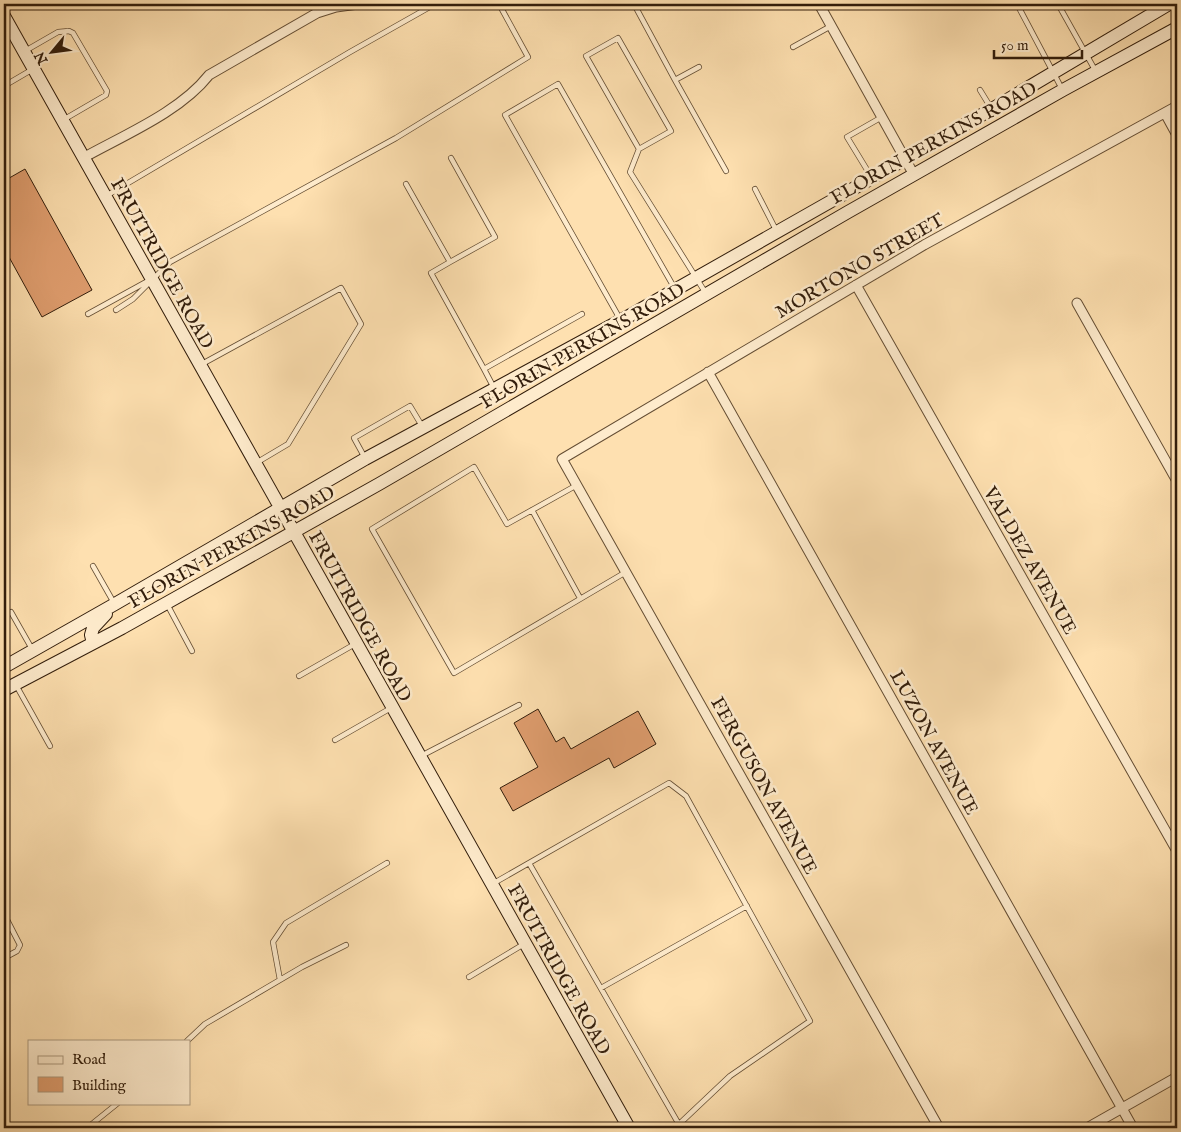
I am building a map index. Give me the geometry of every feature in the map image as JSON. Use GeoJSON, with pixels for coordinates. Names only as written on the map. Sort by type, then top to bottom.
{"type":"FeatureCollection","features":[{"type":"Feature","properties":{"kind":"main road","name":"FLORIN PERKINS ROAD"},"geometry":{"type":"LineString","coordinates":[[4,667],[365,459],[621,320],[872,178],[1169,4]]}},
{"type":"Feature","properties":{"kind":"main road","name":"FRUITRIDGE ROAD"},"geometry":{"type":"LineString","coordinates":[[4,16],[254,464],[629,1128]]}},
{"type":"Feature","properties":{"kind":"main road","name":"FLORIN PERKINS ROAD"},"geometry":{"type":"LineString","coordinates":[[4,690],[166,603],[437,451],[914,175],[1063,90],[1177,28]]}},
{"type":"Feature","properties":{"kind":"main road"},"geometry":{"type":"LineString","coordinates":[[93,643],[90,636],[93,628],[114,605]]}},
{"type":"Feature","properties":{"kind":"street"},"geometry":{"type":"LineString","coordinates":[[83,158],[160,116],[199,88],[209,75],[317,13],[336,7],[358,4]]}},
{"type":"Feature","properties":{"kind":"street"},"geometry":{"type":"LineString","coordinates":[[819,4],[914,175]]}},
{"type":"Feature","properties":{"kind":"street","name":"MORTONO STREET"},"geometry":{"type":"LineString","coordinates":[[562,459],[992,206],[1177,106]]}},
{"type":"Feature","properties":{"kind":"street"},"geometry":{"type":"LineString","coordinates":[[1165,113],[1177,135]]}},
{"type":"Feature","properties":{"kind":"street","name":"VALDEZ AVENUE"},"geometry":{"type":"LineString","coordinates":[[856,285],[1177,852]]}},
{"type":"Feature","properties":{"kind":"street"},"geometry":{"type":"LineString","coordinates":[[1077,303],[1177,481]]}},
{"type":"Feature","properties":{"kind":"street","name":"LUZON AVENUE"},"geometry":{"type":"LineString","coordinates":[[708,372],[1133,1128]]}},
{"type":"Feature","properties":{"kind":"street","name":"FERGUSON AVENUE"},"geometry":{"type":"LineString","coordinates":[[562,459],[939,1128]]}},
{"type":"Feature","properties":{"kind":"street"},"geometry":{"type":"LineString","coordinates":[[1087,1128],[1177,1077]]}},
{"type":"Feature","properties":{"kind":"lane"},"geometry":{"type":"LineString","coordinates":[[105,197],[435,4]]}},
{"type":"Feature","properties":{"kind":"lane"},"geometry":{"type":"LineString","coordinates":[[116,310],[133,299],[170,262],[396,138],[528,57],[499,4]]}},
{"type":"Feature","properties":{"kind":"lane"},"geometry":{"type":"LineString","coordinates":[[634,4],[726,170]]}},
{"type":"Feature","properties":{"kind":"lane"},"geometry":{"type":"LineString","coordinates":[[1017,4],[1063,90]]}},
{"type":"Feature","properties":{"kind":"lane"},"geometry":{"type":"LineString","coordinates":[[1058,4],[1096,72]]}},
{"type":"Feature","properties":{"kind":"lane"},"geometry":{"type":"LineString","coordinates":[[793,47],[831,26]]}},
{"type":"Feature","properties":{"kind":"lane"},"geometry":{"type":"LineString","coordinates":[[24,52],[58,32],[69,31],[73,34],[107,91],[106,95],[62,121]]}},
{"type":"Feature","properties":{"kind":"lane"},"geometry":{"type":"LineString","coordinates":[[639,149],[586,56],[618,38],[670,131],[639,149],[630,172],[706,294]]}},
{"type":"Feature","properties":{"kind":"lane"},"geometry":{"type":"LineString","coordinates":[[675,80],[699,67]]}},
{"type":"Feature","properties":{"kind":"lane"},"geometry":{"type":"LineString","coordinates":[[4,86],[33,68]]}},
{"type":"Feature","properties":{"kind":"lane"},"geometry":{"type":"LineString","coordinates":[[621,320],[505,115],[558,84],[675,289]]}},
{"type":"Feature","properties":{"kind":"lane"},"geometry":{"type":"LineString","coordinates":[[980,90],[992,109]]}},
{"type":"Feature","properties":{"kind":"lane"},"geometry":{"type":"LineString","coordinates":[[872,178],[847,137],[882,117]]}},
{"type":"Feature","properties":{"kind":"lane"},"geometry":{"type":"LineString","coordinates":[[451,158],[495,237],[431,273],[494,389]]}},
{"type":"Feature","properties":{"kind":"lane"},"geometry":{"type":"LineString","coordinates":[[406,184],[450,262]]}},
{"type":"Feature","properties":{"kind":"lane"},"geometry":{"type":"LineString","coordinates":[[755,189],[776,231]]}},
{"type":"Feature","properties":{"kind":"lane"},"geometry":{"type":"LineString","coordinates":[[88,314],[151,280]]}},
{"type":"Feature","properties":{"kind":"lane"},"geometry":{"type":"LineString","coordinates":[[199,366],[341,288],[361,324],[288,444],[254,464]]}},
{"type":"Feature","properties":{"kind":"lane"},"geometry":{"type":"LineString","coordinates":[[484,369],[582,314]]}},
{"type":"Feature","properties":{"kind":"lane"},"geometry":{"type":"LineString","coordinates":[[365,459],[354,438],[410,406],[423,428]]}},
{"type":"Feature","properties":{"kind":"lane"},"geometry":{"type":"LineString","coordinates":[[577,485],[507,524],[474,467],[372,529],[454,673],[626,572]]}},
{"type":"Feature","properties":{"kind":"lane"},"geometry":{"type":"LineString","coordinates":[[532,510],[580,598]]}},
{"type":"Feature","properties":{"kind":"lane"},"geometry":{"type":"LineString","coordinates":[[93,566],[114,605]]}},
{"type":"Feature","properties":{"kind":"lane"},"geometry":{"type":"LineString","coordinates":[[166,603],[192,651]]}},
{"type":"Feature","properties":{"kind":"lane"},"geometry":{"type":"LineString","coordinates":[[10,612],[33,650]]}},
{"type":"Feature","properties":{"kind":"lane"},"geometry":{"type":"LineString","coordinates":[[300,676],[356,644]]}},
{"type":"Feature","properties":{"kind":"lane"},"geometry":{"type":"LineString","coordinates":[[16,684],[50,746]]}},
{"type":"Feature","properties":{"kind":"lane"},"geometry":{"type":"LineString","coordinates":[[419,757],[519,705]]}},
{"type":"Feature","properties":{"kind":"lane"},"geometry":{"type":"LineString","coordinates":[[335,740],[392,708]]}},
{"type":"Feature","properties":{"kind":"lane"},"geometry":{"type":"LineString","coordinates":[[492,884],[668,783],[686,796],[810,1021],[730,1076],[679,1127],[530,863]]}},
{"type":"Feature","properties":{"kind":"lane"},"geometry":{"type":"LineString","coordinates":[[280,980],[273,942],[286,923],[387,863]]}},
{"type":"Feature","properties":{"kind":"lane"},"geometry":{"type":"LineString","coordinates":[[601,988],[747,906]]}},
{"type":"Feature","properties":{"kind":"lane"},"geometry":{"type":"LineString","coordinates":[[4,914],[20,944],[16,951],[4,958]]}},
{"type":"Feature","properties":{"kind":"lane"},"geometry":{"type":"LineString","coordinates":[[469,977],[525,944]]}},
{"type":"Feature","properties":{"kind":"lane"},"geometry":{"type":"LineString","coordinates":[[188,1040],[205,1024],[280,980],[346,945]]}},
{"type":"Feature","properties":{"kind":"lane"},"geometry":{"type":"LineString","coordinates":[[87,1128],[117,1104]]}},
{"type":"Feature","properties":{"kind":"building"},"geometry":{"type":"Polygon","coordinates":[[[25,169],[92,290],[42,317],[9,257],[7,258],[4,252],[4,181],[25,169]]]}},
{"type":"Feature","properties":{"kind":"building"},"geometry":{"type":"Polygon","coordinates":[[[538,709],[556,742],[564,737],[571,749],[638,711],[656,744],[614,768],[609,758],[513,811],[500,788],[538,767],[514,723],[538,709]]]}}]}
